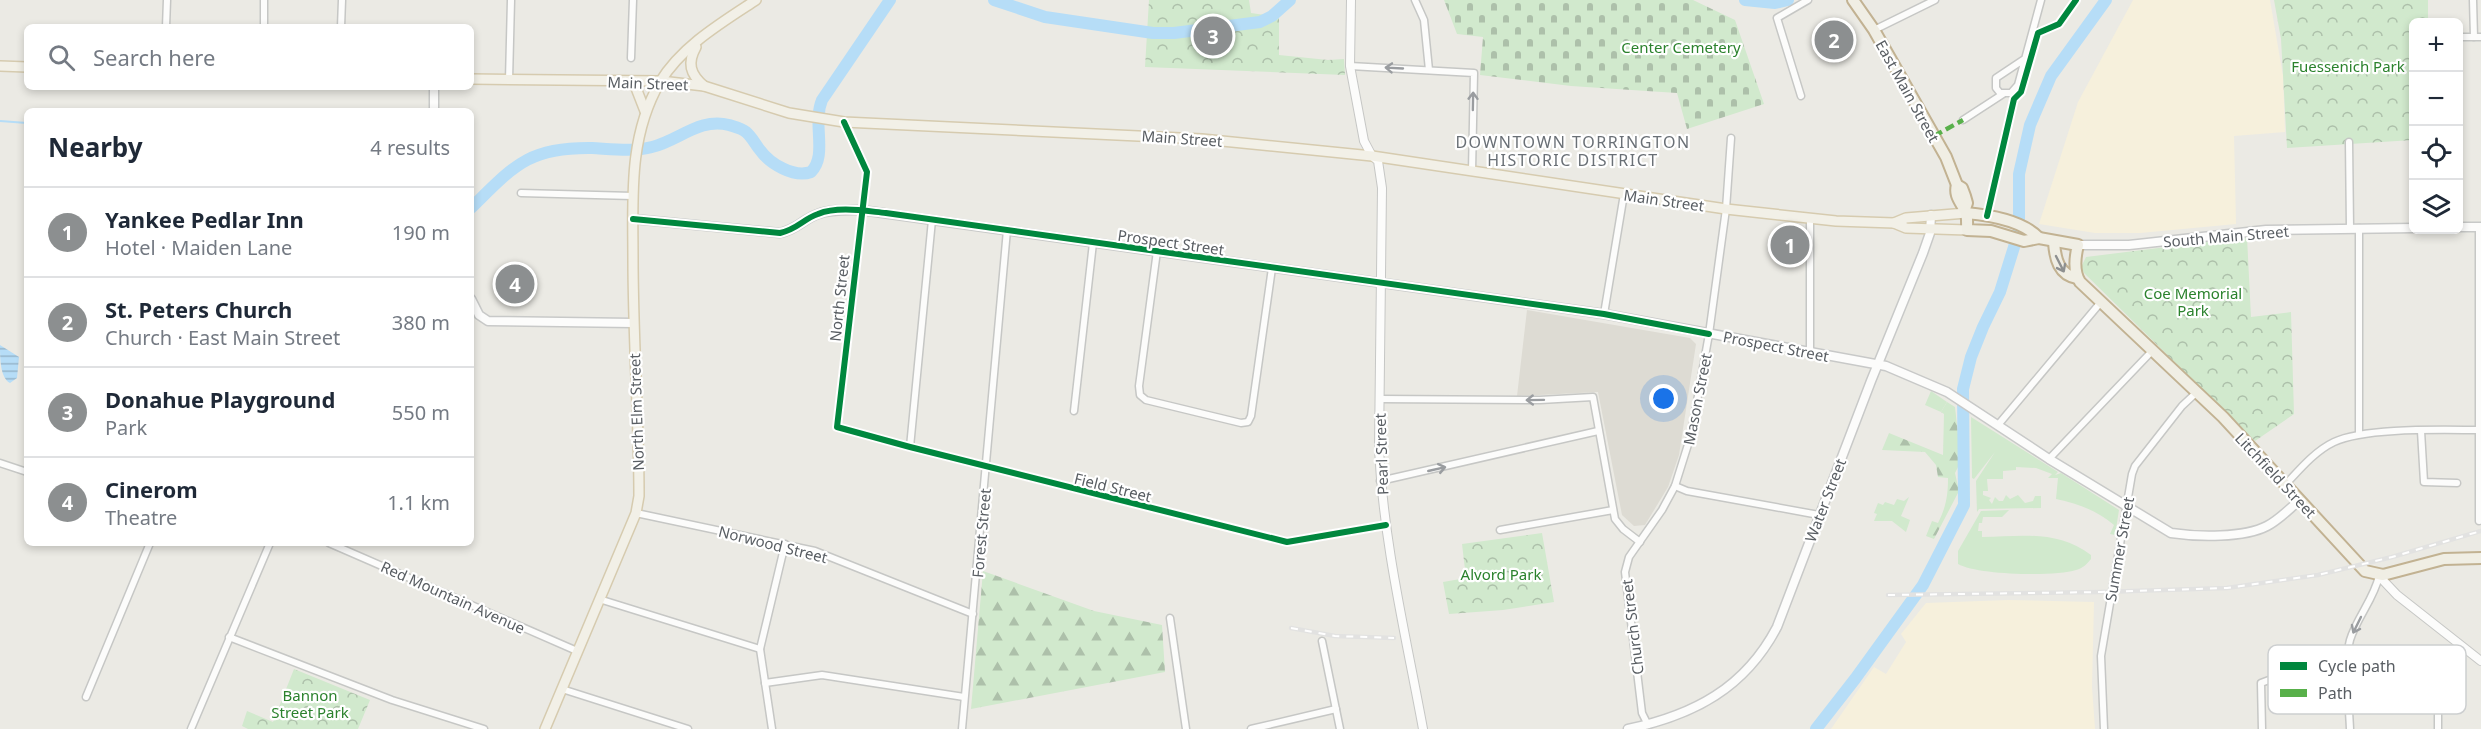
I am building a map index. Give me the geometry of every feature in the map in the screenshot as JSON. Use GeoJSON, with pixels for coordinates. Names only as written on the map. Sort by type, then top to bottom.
{"type":"FeatureCollection","features":[{"type":"Feature","properties":{"kind":"highway","name":"East Main Street"},"geometry":{"type":"LineString","coordinates":[[1853,0],[1874,30],[1944,155],[1957,185],[1962,188],[1968,212],[1967,230]]}},
{"type":"Feature","properties":{"kind":"highway","name":"Main Street"},"geometry":{"type":"LineString","coordinates":[[1968,212],[2009,222]]}},
{"type":"Feature","properties":{"kind":"highway","name":"South Main Street"},"geometry":{"type":"LineString","coordinates":[[2009,222],[2026,227],[2039,238]]}},
{"type":"Feature","properties":{"kind":"highway","name":"Main Street"},"geometry":{"type":"LineString","coordinates":[[1967,230],[1989,231],[2009,237]]}},
{"type":"Feature","properties":{"kind":"highway","name":"South Main Street"},"geometry":{"type":"LineString","coordinates":[[2009,237],[2023,240],[2039,238],[2078,245]]}},
{"type":"Feature","properties":{"kind":"highway","name":"Litchfield Street"},"geometry":{"type":"LineString","coordinates":[[2054,242],[2056,258],[2062,270],[2067,275],[2077,278],[2197,392],[2286,484],[2358,565],[2366,572],[2379,576]]}},
{"type":"Feature","properties":{"kind":"highway"},"geometry":{"type":"LineString","coordinates":[[2077,278],[2075,258],[2078,245]]}},
{"type":"Feature","properties":{"kind":"highway"},"geometry":{"type":"LineString","coordinates":[[2379,576],[2444,559],[2481,558]]}},
{"type":"Feature","properties":{"kind":"main road","name":"North Elm Street"},"geometry":{"type":"LineString","coordinates":[[545,729],[636,513],[639,475],[633,323],[633,196],[634,158],[645,111],[661,81],[677,61],[702,37],[756,0]]}},
{"type":"Feature","properties":{"kind":"main road"},"geometry":{"type":"LineString","coordinates":[[702,37],[690,57],[690,65],[695,78],[704,86]]}},
{"type":"Feature","properties":{"kind":"main road"},"geometry":{"type":"LineString","coordinates":[[0,66],[24,68]]}},
{"type":"Feature","properties":{"kind":"main road","name":"Main Street"},"geometry":{"type":"LineString","coordinates":[[474,79],[661,81],[704,86],[789,113],[843,122],[1202,139],[1372,156],[1726,209],[1810,218],[1894,223],[1906,228],[1967,230]]}},
{"type":"Feature","properties":{"kind":"main road"},"geometry":{"type":"LineString","coordinates":[[629,81],[636,88],[645,111]]}},
{"type":"Feature","properties":{"kind":"main road"},"geometry":{"type":"LineString","coordinates":[[434,90],[434,108]]}},
{"type":"Feature","properties":{"kind":"main road","name":"Prospect Street"},"geometry":{"type":"LineString","coordinates":[[633,219],[780,232],[793,230],[817,214],[861,210],[1604,314],[1878,365],[1912,376],[1947,392],[2049,459],[2171,533],[2188,536],[2252,533],[2269,525],[2300,500]]}},
{"type":"Feature","properties":{"kind":"main road","name":"Main Street"},"geometry":{"type":"LineString","coordinates":[[1894,223],[1905,218],[1968,212]]}},
{"type":"Feature","properties":{"kind":"main road","name":"Water Street"},"geometry":{"type":"LineString","coordinates":[[1628,729],[1648,727],[1680,716],[1697,707],[1725,689],[1758,660],[1777,627],[1930,229],[1931,215]]}},
{"type":"Feature","properties":{"kind":"main road"},"geometry":{"type":"LineString","coordinates":[[2463,228],[2480,227]]}},
{"type":"Feature","properties":{"kind":"main road","name":"South Main Street"},"geometry":{"type":"LineString","coordinates":[[2078,245],[2120,246],[2266,230],[2409,228]]}},
{"type":"Feature","properties":{"kind":"main road"},"geometry":{"type":"LineString","coordinates":[[474,304],[482,319],[496,322],[633,323]]}},
{"type":"Feature","properties":{"kind":"street"},"geometry":{"type":"LineString","coordinates":[[166,24],[167,0]]}},
{"type":"Feature","properties":{"kind":"street"},"geometry":{"type":"LineString","coordinates":[[264,0],[264,24]]}},
{"type":"Feature","properties":{"kind":"street"},"geometry":{"type":"LineString","coordinates":[[341,24],[342,0]]}},
{"type":"Feature","properties":{"kind":"street"},"geometry":{"type":"LineString","coordinates":[[509,80],[511,0]]}},
{"type":"Feature","properties":{"kind":"street"},"geometry":{"type":"LineString","coordinates":[[631,58],[633,0]]}},
{"type":"Feature","properties":{"kind":"street","name":"Pearl Street"},"geometry":{"type":"LineString","coordinates":[[1351,0],[1350,66],[1364,141],[1383,188],[1380,481],[1423,729]]}},
{"type":"Feature","properties":{"kind":"street"},"geometry":{"type":"LineString","coordinates":[[1415,0],[1424,20],[1429,70]]}},
{"type":"Feature","properties":{"kind":"street"},"geometry":{"type":"LineString","coordinates":[[1802,96],[1777,18],[1808,0]]}},
{"type":"Feature","properties":{"kind":"street"},"geometry":{"type":"LineString","coordinates":[[1874,30],[1935,0]]}},
{"type":"Feature","properties":{"kind":"street"},"geometry":{"type":"LineString","coordinates":[[1963,120],[2003,94],[2015,90],[2041,0]]}},
{"type":"Feature","properties":{"kind":"street"},"geometry":{"type":"LineString","coordinates":[[2473,0],[2477,37]]}},
{"type":"Feature","properties":{"kind":"street"},"geometry":{"type":"LineString","coordinates":[[2003,94],[1996,88],[1996,78],[2023,60]]}},
{"type":"Feature","properties":{"kind":"street"},"geometry":{"type":"LineString","coordinates":[[1350,66],[1474,73],[1472,171]]}},
{"type":"Feature","properties":{"kind":"street","name":"North Street"},"geometry":{"type":"LineString","coordinates":[[837,427],[867,172],[843,122]]}},
{"type":"Feature","properties":{"kind":"street","name":"Mason Street"},"geometry":{"type":"LineString","coordinates":[[1640,542],[1675,486],[1692,435],[1726,209],[1731,138]]}},
{"type":"Feature","properties":{"kind":"street"},"geometry":{"type":"LineString","coordinates":[[2349,142],[2355,228],[2359,434]]}},
{"type":"Feature","properties":{"kind":"street"},"geometry":{"type":"LineString","coordinates":[[521,193],[633,196]]}},
{"type":"Feature","properties":{"kind":"street"},"geometry":{"type":"LineString","coordinates":[[1604,314],[1624,194]]}},
{"type":"Feature","properties":{"kind":"street"},"geometry":{"type":"LineString","coordinates":[[1810,218],[1810,352]]}},
{"type":"Feature","properties":{"kind":"street"},"geometry":{"type":"LineString","coordinates":[[910,447],[932,220]]}},
{"type":"Feature","properties":{"kind":"street"},"geometry":{"type":"LineString","coordinates":[[2479,521],[2480,227]]}},
{"type":"Feature","properties":{"kind":"street","name":"Forest Street"},"geometry":{"type":"LineString","coordinates":[[962,729],[987,467],[1006,230]]}},
{"type":"Feature","properties":{"kind":"street"},"geometry":{"type":"LineString","coordinates":[[1074,411],[1093,243]]}},
{"type":"Feature","properties":{"kind":"street"},"geometry":{"type":"LineString","coordinates":[[1157,251],[1139,386],[1140,395],[1146,400],[1241,423],[1248,422],[1251,416],[1272,268]]}},
{"type":"Feature","properties":{"kind":"street"},"geometry":{"type":"LineString","coordinates":[[1998,425],[2101,302]]}},
{"type":"Feature","properties":{"kind":"street"},"geometry":{"type":"LineString","coordinates":[[2049,459],[2153,350]]}},
{"type":"Feature","properties":{"kind":"street","name":"Summer Street"},"geometry":{"type":"LineString","coordinates":[[2104,729],[2101,656],[2125,506],[2135,466],[2182,406],[2197,392]]}},
{"type":"Feature","properties":{"kind":"street"},"geometry":{"type":"LineString","coordinates":[[1380,399],[1540,400],[1593,397],[1613,510],[1618,524],[1640,542]]}},
{"type":"Feature","properties":{"kind":"street","name":"Field Street"},"geometry":{"type":"LineString","coordinates":[[837,427],[1287,542],[1386,525]]}},
{"type":"Feature","properties":{"kind":"street"},"geometry":{"type":"LineString","coordinates":[[2286,484],[2310,459],[2332,442],[2359,434],[2480,430]]}},
{"type":"Feature","properties":{"kind":"street"},"geometry":{"type":"LineString","coordinates":[[1380,481],[1598,431]]}},
{"type":"Feature","properties":{"kind":"street"},"geometry":{"type":"LineString","coordinates":[[2421,431],[2424,482],[2457,483]]}},
{"type":"Feature","properties":{"kind":"street"},"geometry":{"type":"LineString","coordinates":[[0,463],[24,471]]}},
{"type":"Feature","properties":{"kind":"street"},"geometry":{"type":"LineString","coordinates":[[1675,486],[1687,491],[1819,515]]}},
{"type":"Feature","properties":{"kind":"street"},"geometry":{"type":"LineString","coordinates":[[1500,530],[1613,510]]}},
{"type":"Feature","properties":{"kind":"street","name":"Norwood Street"},"geometry":{"type":"LineString","coordinates":[[636,513],[814,551],[973,614]]}},
{"type":"Feature","properties":{"kind":"street","name":"Church Street"},"geometry":{"type":"LineString","coordinates":[[1640,542],[1629,557],[1625,572],[1642,713],[1648,727]]}},
{"type":"Feature","properties":{"kind":"street"},"geometry":{"type":"LineString","coordinates":[[772,729],[760,649],[785,544]]}},
{"type":"Feature","properties":{"kind":"street"},"geometry":{"type":"LineString","coordinates":[[87,697],[149,546]]}},
{"type":"Feature","properties":{"kind":"street"},"geometry":{"type":"LineString","coordinates":[[190,729],[269,546]]}},
{"type":"Feature","properties":{"kind":"street","name":"Red Mountain Avenue"},"geometry":{"type":"LineString","coordinates":[[338,546],[577,651]]}},
{"type":"Feature","properties":{"kind":"street"},"geometry":{"type":"LineString","coordinates":[[2349,645],[2379,576]]}},
{"type":"Feature","properties":{"kind":"street","name":"Litchfield Street"},"geometry":{"type":"LineString","coordinates":[[2379,576],[2392,591],[2460,645]]}},
{"type":"Feature","properties":{"kind":"street"},"geometry":{"type":"LineString","coordinates":[[599,599],[760,649]]}},
{"type":"Feature","properties":{"kind":"street"},"geometry":{"type":"LineString","coordinates":[[1170,618],[1186,729]]}},
{"type":"Feature","properties":{"kind":"street"},"geometry":{"type":"LineString","coordinates":[[229,637],[393,700],[484,729]]}},
{"type":"Feature","properties":{"kind":"street"},"geometry":{"type":"LineString","coordinates":[[1322,641],[1340,729]]}},
{"type":"Feature","properties":{"kind":"street","name":"Litchfield Street"},"geometry":{"type":"LineString","coordinates":[[2466,650],[2481,661]]}},
{"type":"Feature","properties":{"kind":"street"},"geometry":{"type":"LineString","coordinates":[[765,683],[822,675],[964,697]]}},
{"type":"Feature","properties":{"kind":"street"},"geometry":{"type":"LineString","coordinates":[[2262,729],[2261,683],[2268,680]]}},
{"type":"Feature","properties":{"kind":"street"},"geometry":{"type":"LineString","coordinates":[[562,689],[688,729]]}},
{"type":"Feature","properties":{"kind":"street"},"geometry":{"type":"LineString","coordinates":[[1251,729],[1336,709]]}},
{"type":"Feature","properties":{"kind":"street"},"geometry":{"type":"LineString","coordinates":[[2350,714],[2350,729]]}},
{"type":"Feature","properties":{"kind":"shaded area"},"geometry":{"type":"Polygon","coordinates":[[[2133,0],[2270,0],[2283,76],[2285,132],[2234,136],[2236,224],[2140,233],[2095,233],[2039,224],[2078,102],[2133,0]]]}},
{"type":"Feature","properties":{"kind":"shaded area"},"geometry":{"type":"Polygon","coordinates":[[[1527,310],[1690,338],[1696,344],[1679,455],[1668,487],[1645,525],[1634,526],[1622,515],[1598,392],[1517,396],[1527,310]]]}},
{"type":"Feature","properties":{"kind":"shaded area"},"geometry":{"type":"Polygon","coordinates":[[[2008,600],[2094,602],[2092,687],[2095,729],[1831,729],[1874,667],[1886,674],[1906,642],[1901,634],[1926,603],[2008,600]]]}},
{"type":"Feature","properties":{"kind":"green space"},"geometry":{"type":"Polygon","coordinates":[[[1149,0],[1249,0],[1251,13],[1279,17],[1279,55],[1328,60],[1344,59],[1345,75],[1145,67],[1149,0]]]}},
{"type":"Feature","properties":{"kind":"green space","name":"Center Cemetery"},"geometry":{"type":"Polygon","coordinates":[[[1444,0],[1693,0],[1735,20],[1764,104],[1687,129],[1677,93],[1571,86],[1480,75],[1483,37],[1457,34],[1444,0]]]}},
{"type":"Feature","properties":{"kind":"green space","name":"Fuessenich Park"},"geometry":{"type":"Polygon","coordinates":[[[2274,0],[2428,0],[2428,18],[2409,18],[2409,140],[2287,148],[2281,39],[2274,0]]]}},
{"type":"Feature","properties":{"kind":"green space","name":"Coe Memorial Park"},"geometry":{"type":"Polygon","coordinates":[[[2247,237],[2251,317],[2291,312],[2294,414],[2255,441],[2084,273],[2081,267],[2086,257],[2247,237]]]}},
{"type":"Feature","properties":{"kind":"green space"},"geometry":{"type":"Polygon","coordinates":[[[1931,391],[1947,402],[1941,412],[1925,405],[1931,391]]]}},
{"type":"Feature","properties":{"kind":"green space"},"geometry":{"type":"Polygon","coordinates":[[[1947,402],[1955,407],[1961,461],[1955,473],[1959,491],[1934,539],[1926,536],[1932,521],[1938,523],[1943,512],[1948,478],[1938,477],[1936,465],[1925,452],[1882,450],[1889,433],[1943,455],[1944,414],[1941,412],[1947,402]]]}},
{"type":"Feature","properties":{"kind":"green space"},"geometry":{"type":"Polygon","coordinates":[[[1971,417],[2058,472],[2055,475],[2061,473],[2119,510],[2115,535],[2110,534],[2114,525],[2101,516],[2079,505],[2056,499],[2058,478],[2048,478],[2052,474],[2036,468],[2016,467],[2016,470],[2003,471],[2003,479],[1987,479],[1988,491],[1983,491],[1983,495],[1991,498],[1989,500],[1992,504],[1995,497],[2003,501],[2006,495],[2010,499],[2018,495],[2025,503],[2033,501],[2035,496],[2041,496],[2041,508],[1979,509],[1977,512],[1976,481],[1995,452],[1974,479],[1972,478],[1971,417]]]}},
{"type":"Feature","properties":{"kind":"green space"},"geometry":{"type":"Polygon","coordinates":[[[1909,497],[1901,516],[1910,520],[1906,532],[1892,521],[1874,521],[1878,503],[1883,505],[1885,502],[1894,505],[1897,499],[1904,501],[1909,497]]]}},
{"type":"Feature","properties":{"kind":"green space"},"geometry":{"type":"Polygon","coordinates":[[[2009,510],[2002,517],[1983,517],[1978,531],[1982,531],[1982,537],[2039,536],[2052,538],[2078,547],[2091,555],[2091,559],[2085,566],[2078,569],[2051,574],[1998,573],[1958,564],[1958,551],[1981,511],[2009,510]]]}},
{"type":"Feature","properties":{"kind":"green space","name":"Alvord Park"},"geometry":{"type":"Polygon","coordinates":[[[1542,533],[1554,602],[1503,610],[1449,614],[1443,582],[1466,578],[1462,544],[1542,533]]]}},
{"type":"Feature","properties":{"kind":"green space"},"geometry":{"type":"Polygon","coordinates":[[[983,571],[1094,611],[1162,625],[1165,672],[971,709],[983,571]]]}},
{"type":"Feature","properties":{"kind":"green space","name":"Bannon Street Park"},"geometry":{"type":"Polygon","coordinates":[[[294,669],[370,700],[358,729],[248,729],[242,726],[247,711],[273,722],[294,669]]]}},
{"type":"Feature","properties":{"kind":"water"},"geometry":{"type":"Polygon","coordinates":[[[0,345],[19,357],[17,378],[10,383],[2,372],[0,345]]]}},
{"type":"Feature","properties":{"kind":"waterway"},"geometry":{"type":"LineString","coordinates":[[474,205],[511,170],[537,155],[570,149],[645,149],[699,127],[718,123],[746,132],[764,155],[776,165],[797,173],[811,172],[818,157],[818,119],[822,100],[890,0]]}},
{"type":"Feature","properties":{"kind":"waterway"},"geometry":{"type":"LineString","coordinates":[[994,0],[1045,17],[1153,33],[1174,33],[1260,22],[1272,16],[1290,0]]}},
{"type":"Feature","properties":{"kind":"waterway"},"geometry":{"type":"LineString","coordinates":[[1745,0],[1775,3],[1788,0]]}},
{"type":"Feature","properties":{"kind":"waterway"},"geometry":{"type":"LineString","coordinates":[[1816,729],[1923,585],[1964,505],[1963,389],[1971,357],[2000,292],[2019,231],[2019,174],[2030,125],[2051,76],[2106,0]]}},
{"type":"Feature","properties":{"kind":"waterway"},"geometry":{"type":"LineString","coordinates":[[0,121],[24,123]]}},
{"type":"Feature","properties":{"kind":"railway"},"geometry":{"type":"LineString","coordinates":[[1888,595],[2227,588],[2318,575],[2392,557],[2481,531]]}},
{"type":"Feature","properties":{"kind":"railway"},"geometry":{"type":"LineString","coordinates":[[1291,628],[1335,636],[1394,638]]}},
{"type":"Feature","properties":{"kind":"marked path"},"geometry":{"type":"LineString","coordinates":[[1934,136],[1963,120]]}},
{"type":"Feature","properties":{"kind":"cycle path"},"geometry":{"type":"LineString","coordinates":[[1987,216],[2014,99],[2021,92],[2038,33],[2059,24],[2076,0]]}},
{"type":"Feature","properties":{"kind":"cycle path"},"geometry":{"type":"LineString","coordinates":[[844,122],[867,172],[837,427],[1287,542],[1386,525]]}},
{"type":"Feature","properties":{"kind":"cycle path"},"geometry":{"type":"LineString","coordinates":[[633,219],[780,233],[826,212],[869,211],[1604,314],[1709,334]]}},
{"type":"Feature","properties":{"kind":"place","name":"Donahue Playground"},"geometry":{"type":"Point","coordinates":[1213,36]}},
{"type":"Feature","properties":{"kind":"place","name":"St. Peters Church"},"geometry":{"type":"Point","coordinates":[1834,40]}},
{"type":"Feature","properties":{"kind":"place","name":"Yankee Pedlar Inn"},"geometry":{"type":"Point","coordinates":[1790,245]}},
{"type":"Feature","properties":{"kind":"place","name":"Cinerom"},"geometry":{"type":"Point","coordinates":[515,284]}},
{"type":"Feature","properties":{"kind":"district","name":"DOWNTOWN TORRINGTON HISTORIC DISTRICT"},"geometry":{"type":"Point","coordinates":[1573,151]}}]}
